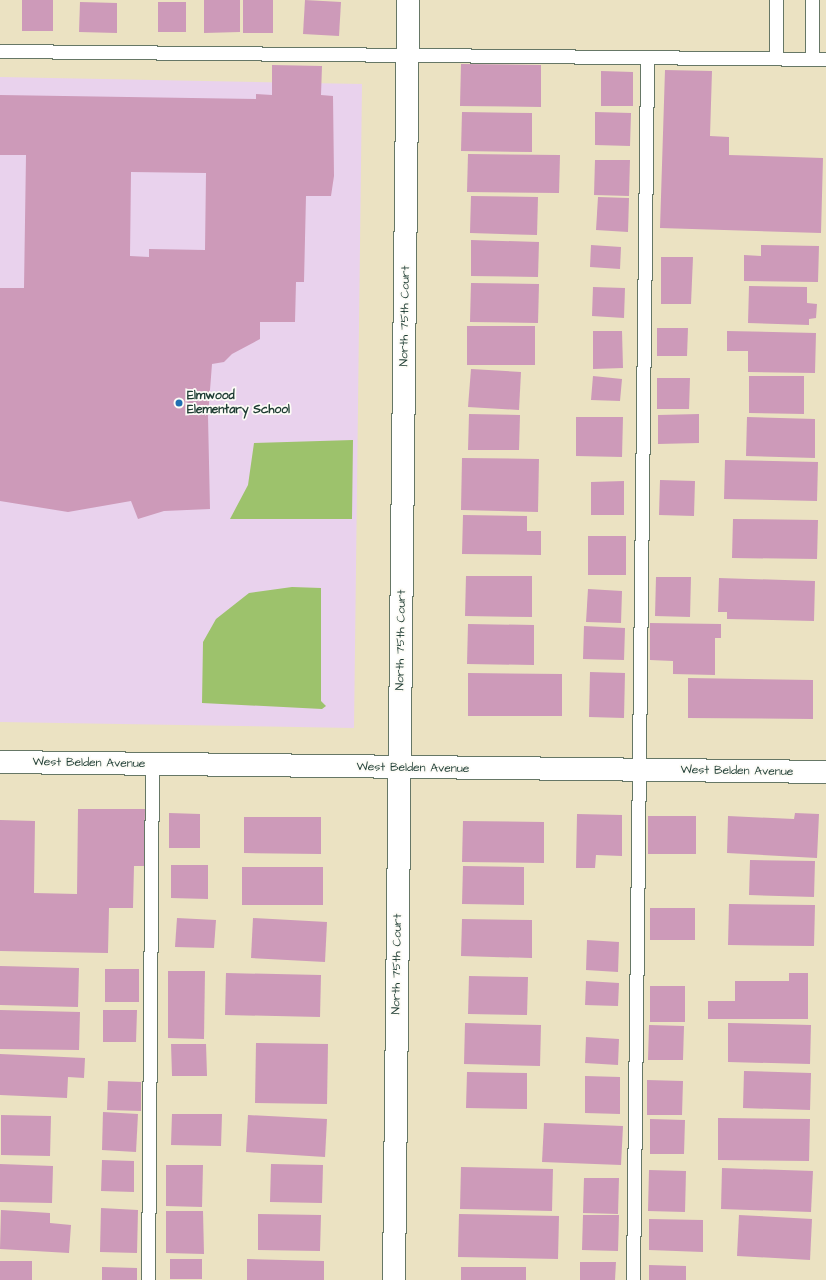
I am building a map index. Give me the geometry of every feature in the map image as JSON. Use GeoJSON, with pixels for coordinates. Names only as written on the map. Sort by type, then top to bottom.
{"type":"FeatureCollection","features":[{"type":"Feature","properties":{"kind":"street","name":"North 75th Court"},"geometry":{"type":"LineString","coordinates":[[394,1280],[408,0]]}},
{"type":"Feature","properties":{"kind":"street","name":"West Belden Avenue"},"geometry":{"type":"LineString","coordinates":[[0,762],[399,769],[826,772]]}},
{"type":"Feature","properties":{"kind":"lane"},"geometry":{"type":"LineString","coordinates":[[776,0],[776,58]]}},
{"type":"Feature","properties":{"kind":"lane"},"geometry":{"type":"LineString","coordinates":[[812,0],[812,58]]}},
{"type":"Feature","properties":{"kind":"lane"},"geometry":{"type":"LineString","coordinates":[[0,51],[826,59]]}},
{"type":"Feature","properties":{"kind":"lane"},"geometry":{"type":"LineString","coordinates":[[633,1280],[646,57]]}},
{"type":"Feature","properties":{"kind":"lane"},"geometry":{"type":"LineString","coordinates":[[148,1280],[152,764]]}},
{"type":"Feature","properties":{"kind":"shaded area","name":"Elmwood Elementary School"},"geometry":{"type":"Polygon","coordinates":[[[0,77],[362,84],[354,728],[0,722],[0,77]]]}},
{"type":"Feature","properties":{"kind":"green space"},"geometry":{"type":"Polygon","coordinates":[[[353,440],[352,519],[230,519],[248,485],[254,443],[353,440]]]}},
{"type":"Feature","properties":{"kind":"green space"},"geometry":{"type":"Polygon","coordinates":[[[292,587],[321,588],[321,701],[326,706],[322,709],[202,703],[203,642],[216,619],[249,593],[292,587]]]}},
{"type":"Feature","properties":{"kind":"building"},"geometry":{"type":"Polygon","coordinates":[[[22,0],[53,0],[53,31],[22,31],[22,0]]]}},
{"type":"Feature","properties":{"kind":"building"},"geometry":{"type":"Polygon","coordinates":[[[204,0],[240,0],[240,32],[204,33],[204,0]]]}},
{"type":"Feature","properties":{"kind":"building"},"geometry":{"type":"Polygon","coordinates":[[[243,0],[273,0],[273,33],[243,33],[243,0]]]}},
{"type":"Feature","properties":{"kind":"building"},"geometry":{"type":"Polygon","coordinates":[[[305,0],[341,2],[339,36],[303,34],[305,0]]]}},
{"type":"Feature","properties":{"kind":"building"},"geometry":{"type":"Polygon","coordinates":[[[80,2],[117,3],[117,33],[79,32],[80,2]]]}},
{"type":"Feature","properties":{"kind":"building"},"geometry":{"type":"Polygon","coordinates":[[[158,2],[186,2],[186,32],[158,32],[158,2]]]}},
{"type":"Feature","properties":{"kind":"building"},"geometry":{"type":"Polygon","coordinates":[[[461,64],[541,65],[541,107],[460,106],[461,64]]]}},
{"type":"Feature","properties":{"kind":"building"},"geometry":{"type":"Polygon","coordinates":[[[272,65],[322,66],[321,95],[333,96],[334,176],[331,196],[306,196],[304,282],[296,282],[295,322],[260,322],[260,339],[232,354],[224,362],[212,364],[208,416],[210,509],[164,511],[138,519],[131,501],[68,512],[0,501],[0,288],[24,288],[26,155],[0,155],[0,95],[256,99],[256,94],[272,95],[272,65]],[[131,172],[130,256],[149,257],[149,249],[205,250],[206,173],[131,172]]]}},
{"type":"Feature","properties":{"kind":"building"},"geometry":{"type":"Polygon","coordinates":[[[665,70],[712,71],[710,136],[729,137],[729,155],[823,158],[821,233],[660,228],[665,70]]]}},
{"type":"Feature","properties":{"kind":"building"},"geometry":{"type":"Polygon","coordinates":[[[601,71],[633,72],[633,106],[601,106],[601,71]]]}},
{"type":"Feature","properties":{"kind":"building"},"geometry":{"type":"Polygon","coordinates":[[[462,112],[532,113],[532,152],[461,151],[462,112]]]}},
{"type":"Feature","properties":{"kind":"building"},"geometry":{"type":"Polygon","coordinates":[[[595,112],[631,113],[630,146],[595,145],[595,112]]]}},
{"type":"Feature","properties":{"kind":"building"},"geometry":{"type":"Polygon","coordinates":[[[468,154],[560,155],[559,193],[467,192],[468,154]]]}},
{"type":"Feature","properties":{"kind":"building"},"geometry":{"type":"Polygon","coordinates":[[[595,160],[630,160],[629,196],[594,195],[595,160]]]}},
{"type":"Feature","properties":{"kind":"building"},"geometry":{"type":"Polygon","coordinates":[[[471,196],[538,197],[537,235],[470,233],[471,196]]]}},
{"type":"Feature","properties":{"kind":"building"},"geometry":{"type":"Polygon","coordinates":[[[598,197],[629,198],[628,232],[596,230],[598,197]]]}},
{"type":"Feature","properties":{"kind":"building"},"geometry":{"type":"Polygon","coordinates":[[[471,240],[539,242],[538,277],[471,276],[471,240]]]}},
{"type":"Feature","properties":{"kind":"building"},"geometry":{"type":"Polygon","coordinates":[[[591,245],[621,247],[620,269],[590,267],[591,245]]]}},
{"type":"Feature","properties":{"kind":"building"},"geometry":{"type":"Polygon","coordinates":[[[761,245],[819,246],[818,282],[744,281],[744,255],[761,256],[761,245]]]}},
{"type":"Feature","properties":{"kind":"building"},"geometry":{"type":"Polygon","coordinates":[[[661,257],[693,257],[691,304],[661,304],[661,257]]]}},
{"type":"Feature","properties":{"kind":"building"},"geometry":{"type":"Polygon","coordinates":[[[471,283],[539,284],[538,323],[470,322],[471,283]]]}},
{"type":"Feature","properties":{"kind":"building"},"geometry":{"type":"Polygon","coordinates":[[[749,286],[807,287],[807,303],[817,304],[816,318],[809,319],[809,325],[748,323],[749,286]]]}},
{"type":"Feature","properties":{"kind":"building"},"geometry":{"type":"Polygon","coordinates":[[[593,287],[625,288],[624,318],[592,316],[593,287]]]}},
{"type":"Feature","properties":{"kind":"building"},"geometry":{"type":"Polygon","coordinates":[[[467,326],[535,326],[535,365],[467,365],[467,326]]]}},
{"type":"Feature","properties":{"kind":"building"},"geometry":{"type":"Polygon","coordinates":[[[657,328],[688,328],[687,356],[657,356],[657,328]]]}},
{"type":"Feature","properties":{"kind":"building"},"geometry":{"type":"Polygon","coordinates":[[[593,331],[622,331],[623,368],[593,369],[593,331]]]}},
{"type":"Feature","properties":{"kind":"building"},"geometry":{"type":"Polygon","coordinates":[[[727,331],[816,333],[815,373],[748,372],[748,351],[727,351],[727,331]]]}},
{"type":"Feature","properties":{"kind":"building"},"geometry":{"type":"Polygon","coordinates":[[[471,369],[521,372],[519,410],[468,407],[471,369]]]}},
{"type":"Feature","properties":{"kind":"building"},"geometry":{"type":"Polygon","coordinates":[[[593,376],[622,379],[620,401],[591,400],[593,376]]]}},
{"type":"Feature","properties":{"kind":"building"},"geometry":{"type":"Polygon","coordinates":[[[749,376],[804,376],[804,414],[749,413],[749,376]]]}},
{"type":"Feature","properties":{"kind":"building"},"geometry":{"type":"Polygon","coordinates":[[[657,378],[690,378],[689,409],[657,409],[657,378]]]}},
{"type":"Feature","properties":{"kind":"building"},"geometry":{"type":"Polygon","coordinates":[[[469,414],[520,415],[519,450],[468,450],[469,414]]]}},
{"type":"Feature","properties":{"kind":"building"},"geometry":{"type":"Polygon","coordinates":[[[699,414],[699,443],[658,444],[658,415],[699,414]]]}},
{"type":"Feature","properties":{"kind":"building"},"geometry":{"type":"Polygon","coordinates":[[[576,417],[623,417],[622,457],[576,456],[576,417]]]}},
{"type":"Feature","properties":{"kind":"building"},"geometry":{"type":"Polygon","coordinates":[[[747,417],[815,419],[815,458],[746,456],[747,417]]]}},
{"type":"Feature","properties":{"kind":"building"},"geometry":{"type":"Polygon","coordinates":[[[462,458],[539,459],[538,512],[461,510],[462,458]]]}},
{"type":"Feature","properties":{"kind":"building"},"geometry":{"type":"Polygon","coordinates":[[[725,460],[818,462],[817,501],[724,499],[725,460]]]}},
{"type":"Feature","properties":{"kind":"building"},"geometry":{"type":"Polygon","coordinates":[[[660,480],[695,481],[694,516],[659,515],[660,480]]]}},
{"type":"Feature","properties":{"kind":"building"},"geometry":{"type":"Polygon","coordinates":[[[624,481],[624,515],[591,515],[591,482],[624,481]]]}},
{"type":"Feature","properties":{"kind":"building"},"geometry":{"type":"Polygon","coordinates":[[[463,515],[527,516],[527,531],[541,531],[541,555],[462,554],[463,515]]]}},
{"type":"Feature","properties":{"kind":"building"},"geometry":{"type":"Polygon","coordinates":[[[733,519],[818,520],[817,559],[732,558],[733,519]]]}},
{"type":"Feature","properties":{"kind":"building"},"geometry":{"type":"Polygon","coordinates":[[[588,536],[626,536],[626,575],[588,575],[588,536]]]}},
{"type":"Feature","properties":{"kind":"building"},"geometry":{"type":"Polygon","coordinates":[[[466,576],[532,576],[532,617],[465,616],[466,576]]]}},
{"type":"Feature","properties":{"kind":"building"},"geometry":{"type":"Polygon","coordinates":[[[656,577],[691,577],[690,617],[655,616],[656,577]]]}},
{"type":"Feature","properties":{"kind":"building"},"geometry":{"type":"Polygon","coordinates":[[[719,578],[815,581],[814,621],[727,619],[727,612],[718,612],[719,578]]]}},
{"type":"Feature","properties":{"kind":"building"},"geometry":{"type":"Polygon","coordinates":[[[588,589],[622,591],[621,623],[586,622],[588,589]]]}},
{"type":"Feature","properties":{"kind":"building"},"geometry":{"type":"Polygon","coordinates":[[[650,623],[721,624],[721,638],[715,638],[715,675],[673,674],[673,661],[650,660],[650,623]]]}},
{"type":"Feature","properties":{"kind":"building"},"geometry":{"type":"Polygon","coordinates":[[[468,624],[534,625],[534,665],[467,664],[468,624]]]}},
{"type":"Feature","properties":{"kind":"building"},"geometry":{"type":"Polygon","coordinates":[[[584,626],[625,628],[624,660],[583,659],[584,626]]]}},
{"type":"Feature","properties":{"kind":"building"},"geometry":{"type":"Polygon","coordinates":[[[590,672],[625,673],[624,718],[589,717],[590,672]]]}},
{"type":"Feature","properties":{"kind":"building"},"geometry":{"type":"Polygon","coordinates":[[[468,673],[562,674],[562,716],[468,716],[468,673]]]}},
{"type":"Feature","properties":{"kind":"building"},"geometry":{"type":"Polygon","coordinates":[[[688,678],[813,680],[813,719],[688,718],[688,678]]]}},
{"type":"Feature","properties":{"kind":"building"},"geometry":{"type":"Polygon","coordinates":[[[78,809],[145,809],[144,866],[134,866],[133,908],[109,908],[108,953],[0,951],[0,820],[35,821],[34,893],[77,894],[78,809]]]}},
{"type":"Feature","properties":{"kind":"building"},"geometry":{"type":"Polygon","coordinates":[[[169,813],[200,814],[200,848],[169,848],[169,813]]]}},
{"type":"Feature","properties":{"kind":"building"},"geometry":{"type":"Polygon","coordinates":[[[795,813],[819,814],[817,858],[727,853],[728,816],[794,819],[795,813]]]}},
{"type":"Feature","properties":{"kind":"building"},"geometry":{"type":"Polygon","coordinates":[[[577,814],[622,815],[622,856],[596,855],[595,868],[576,868],[577,814]]]}},
{"type":"Feature","properties":{"kind":"building"},"geometry":{"type":"Polygon","coordinates":[[[648,816],[696,816],[696,854],[648,854],[648,816]]]}},
{"type":"Feature","properties":{"kind":"building"},"geometry":{"type":"Polygon","coordinates":[[[244,817],[321,817],[321,854],[244,853],[244,817]]]}},
{"type":"Feature","properties":{"kind":"building"},"geometry":{"type":"Polygon","coordinates":[[[463,821],[544,822],[544,863],[462,862],[463,821]]]}},
{"type":"Feature","properties":{"kind":"building"},"geometry":{"type":"Polygon","coordinates":[[[750,860],[815,861],[814,897],[749,895],[750,860]]]}},
{"type":"Feature","properties":{"kind":"building"},"geometry":{"type":"Polygon","coordinates":[[[171,865],[208,865],[208,899],[171,898],[171,865]]]}},
{"type":"Feature","properties":{"kind":"building"},"geometry":{"type":"Polygon","coordinates":[[[463,866],[524,867],[524,905],[462,904],[463,866]]]}},
{"type":"Feature","properties":{"kind":"building"},"geometry":{"type":"Polygon","coordinates":[[[242,867],[323,867],[323,905],[242,905],[242,867]]]}},
{"type":"Feature","properties":{"kind":"building"},"geometry":{"type":"Polygon","coordinates":[[[729,904],[815,905],[814,946],[728,945],[729,904]]]}},
{"type":"Feature","properties":{"kind":"building"},"geometry":{"type":"Polygon","coordinates":[[[650,908],[695,908],[695,940],[650,940],[650,908]]]}},
{"type":"Feature","properties":{"kind":"building"},"geometry":{"type":"Polygon","coordinates":[[[177,918],[216,920],[214,948],[175,947],[177,918]]]}},
{"type":"Feature","properties":{"kind":"building"},"geometry":{"type":"Polygon","coordinates":[[[253,918],[327,922],[325,962],[251,958],[253,918]]]}},
{"type":"Feature","properties":{"kind":"building"},"geometry":{"type":"Polygon","coordinates":[[[462,919],[532,920],[532,958],[461,956],[462,919]]]}},
{"type":"Feature","properties":{"kind":"building"},"geometry":{"type":"Polygon","coordinates":[[[587,940],[619,942],[618,972],[586,970],[587,940]]]}},
{"type":"Feature","properties":{"kind":"building"},"geometry":{"type":"Polygon","coordinates":[[[0,966],[79,968],[78,1007],[0,1005],[0,966]]]}},
{"type":"Feature","properties":{"kind":"building"},"geometry":{"type":"Polygon","coordinates":[[[105,969],[139,969],[139,1002],[105,1002],[105,969]]]}},
{"type":"Feature","properties":{"kind":"building"},"geometry":{"type":"Polygon","coordinates":[[[168,971],[205,971],[204,1039],[168,1038],[168,971]]]}},
{"type":"Feature","properties":{"kind":"building"},"geometry":{"type":"Polygon","coordinates":[[[226,973],[321,975],[320,1017],[225,1015],[226,973]]]}},
{"type":"Feature","properties":{"kind":"building"},"geometry":{"type":"Polygon","coordinates":[[[789,973],[808,973],[808,1019],[708,1019],[708,1001],[735,1001],[735,981],[789,981],[789,973]]]}},
{"type":"Feature","properties":{"kind":"building"},"geometry":{"type":"Polygon","coordinates":[[[469,976],[528,977],[527,1015],[468,1014],[469,976]]]}},
{"type":"Feature","properties":{"kind":"building"},"geometry":{"type":"Polygon","coordinates":[[[586,981],[619,983],[618,1006],[585,1005],[586,981]]]}},
{"type":"Feature","properties":{"kind":"building"},"geometry":{"type":"Polygon","coordinates":[[[650,986],[685,986],[685,1022],[650,1022],[650,986]]]}},
{"type":"Feature","properties":{"kind":"building"},"geometry":{"type":"Polygon","coordinates":[[[0,1010],[80,1012],[79,1050],[0,1049],[0,1010]]]}},
{"type":"Feature","properties":{"kind":"building"},"geometry":{"type":"Polygon","coordinates":[[[103,1010],[137,1010],[136,1042],[103,1042],[103,1010]]]}},
{"type":"Feature","properties":{"kind":"building"},"geometry":{"type":"Polygon","coordinates":[[[465,1023],[541,1025],[540,1066],[464,1064],[465,1023]]]}},
{"type":"Feature","properties":{"kind":"building"},"geometry":{"type":"Polygon","coordinates":[[[728,1023],[811,1025],[810,1064],[728,1062],[728,1023]]]}},
{"type":"Feature","properties":{"kind":"building"},"geometry":{"type":"Polygon","coordinates":[[[649,1025],[684,1026],[683,1060],[648,1060],[649,1025]]]}},
{"type":"Feature","properties":{"kind":"building"},"geometry":{"type":"Polygon","coordinates":[[[586,1037],[619,1039],[618,1065],[585,1063],[586,1037]]]}},
{"type":"Feature","properties":{"kind":"building"},"geometry":{"type":"Polygon","coordinates":[[[256,1043],[328,1044],[327,1104],[255,1103],[256,1043]]]}},
{"type":"Feature","properties":{"kind":"building"},"geometry":{"type":"Polygon","coordinates":[[[171,1044],[206,1044],[207,1076],[172,1076],[171,1044]]]}},
{"type":"Feature","properties":{"kind":"building"},"geometry":{"type":"Polygon","coordinates":[[[0,1054],[85,1058],[84,1078],[68,1077],[67,1098],[0,1095],[0,1054]]]}},
{"type":"Feature","properties":{"kind":"building"},"geometry":{"type":"Polygon","coordinates":[[[744,1071],[811,1073],[810,1110],[743,1108],[744,1071]]]}},
{"type":"Feature","properties":{"kind":"building"},"geometry":{"type":"Polygon","coordinates":[[[467,1072],[527,1073],[527,1109],[466,1108],[467,1072]]]}},
{"type":"Feature","properties":{"kind":"building"},"geometry":{"type":"Polygon","coordinates":[[[585,1076],[620,1077],[620,1114],[585,1113],[585,1076]]]}},
{"type":"Feature","properties":{"kind":"building"},"geometry":{"type":"Polygon","coordinates":[[[647,1080],[683,1081],[682,1115],[647,1115],[647,1080]]]}},
{"type":"Feature","properties":{"kind":"building"},"geometry":{"type":"Polygon","coordinates":[[[108,1081],[141,1082],[141,1111],[107,1110],[108,1081]]]}},
{"type":"Feature","properties":{"kind":"building"},"geometry":{"type":"Polygon","coordinates":[[[103,1112],[138,1114],[136,1152],[102,1150],[103,1112]]]}},
{"type":"Feature","properties":{"kind":"building"},"geometry":{"type":"Polygon","coordinates":[[[172,1114],[222,1114],[221,1146],[171,1145],[172,1114]]]}},
{"type":"Feature","properties":{"kind":"building"},"geometry":{"type":"Polygon","coordinates":[[[1,1115],[51,1116],[50,1156],[1,1155],[1,1115]]]}},
{"type":"Feature","properties":{"kind":"building"},"geometry":{"type":"Polygon","coordinates":[[[248,1115],[327,1119],[325,1157],[246,1152],[248,1115]]]}},
{"type":"Feature","properties":{"kind":"building"},"geometry":{"type":"Polygon","coordinates":[[[718,1118],[810,1119],[809,1161],[718,1160],[718,1118]]]}},
{"type":"Feature","properties":{"kind":"building"},"geometry":{"type":"Polygon","coordinates":[[[650,1119],[685,1120],[684,1154],[650,1154],[650,1119]]]}},
{"type":"Feature","properties":{"kind":"building"},"geometry":{"type":"Polygon","coordinates":[[[544,1123],[623,1126],[621,1165],[542,1162],[544,1123]]]}},
{"type":"Feature","properties":{"kind":"building"},"geometry":{"type":"Polygon","coordinates":[[[102,1160],[134,1161],[134,1192],[101,1191],[102,1160]]]}},
{"type":"Feature","properties":{"kind":"building"},"geometry":{"type":"Polygon","coordinates":[[[0,1164],[53,1166],[52,1203],[0,1202],[0,1164]]]}},
{"type":"Feature","properties":{"kind":"building"},"geometry":{"type":"Polygon","coordinates":[[[271,1164],[323,1165],[322,1203],[270,1202],[271,1164]]]}},
{"type":"Feature","properties":{"kind":"building"},"geometry":{"type":"Polygon","coordinates":[[[166,1165],[203,1165],[202,1207],[166,1206],[166,1165]]]}},
{"type":"Feature","properties":{"kind":"building"},"geometry":{"type":"Polygon","coordinates":[[[461,1167],[553,1169],[552,1211],[460,1209],[461,1167]]]}},
{"type":"Feature","properties":{"kind":"building"},"geometry":{"type":"Polygon","coordinates":[[[722,1168],[813,1171],[811,1212],[721,1209],[722,1168]]]}},
{"type":"Feature","properties":{"kind":"building"},"geometry":{"type":"Polygon","coordinates":[[[649,1170],[686,1171],[685,1212],[648,1211],[649,1170]]]}},
{"type":"Feature","properties":{"kind":"building"},"geometry":{"type":"Polygon","coordinates":[[[584,1178],[619,1178],[618,1214],[583,1213],[584,1178]]]}},
{"type":"Feature","properties":{"kind":"building"},"geometry":{"type":"Polygon","coordinates":[[[101,1208],[138,1210],[137,1253],[100,1252],[101,1208]]]}},
{"type":"Feature","properties":{"kind":"building"},"geometry":{"type":"Polygon","coordinates":[[[1,1210],[50,1213],[50,1223],[71,1225],[69,1253],[0,1249],[1,1210]]]}},
{"type":"Feature","properties":{"kind":"building"},"geometry":{"type":"Polygon","coordinates":[[[166,1211],[203,1211],[204,1254],[166,1253],[166,1211]]]}},
{"type":"Feature","properties":{"kind":"building"},"geometry":{"type":"Polygon","coordinates":[[[258,1214],[321,1215],[320,1251],[258,1250],[258,1214]]]}},
{"type":"Feature","properties":{"kind":"building"},"geometry":{"type":"Polygon","coordinates":[[[459,1214],[559,1216],[558,1259],[458,1257],[459,1214]]]}},
{"type":"Feature","properties":{"kind":"building"},"geometry":{"type":"Polygon","coordinates":[[[583,1215],[619,1215],[618,1251],[582,1250],[583,1215]]]}},
{"type":"Feature","properties":{"kind":"building"},"geometry":{"type":"Polygon","coordinates":[[[739,1215],[812,1219],[810,1260],[737,1256],[739,1215]]]}},
{"type":"Feature","properties":{"kind":"building"},"geometry":{"type":"Polygon","coordinates":[[[649,1219],[703,1220],[703,1252],[649,1250],[649,1219]]]}},
{"type":"Feature","properties":{"kind":"building"},"geometry":{"type":"Polygon","coordinates":[[[170,1259],[202,1259],[202,1279],[170,1279],[170,1259]]]}},
{"type":"Feature","properties":{"kind":"building"},"geometry":{"type":"Polygon","coordinates":[[[247,1259],[324,1261],[324,1280],[247,1280],[247,1259]]]}},
{"type":"Feature","properties":{"kind":"building"},"geometry":{"type":"Polygon","coordinates":[[[0,1261],[32,1261],[32,1280],[0,1280],[0,1261]]]}},
{"type":"Feature","properties":{"kind":"building"},"geometry":{"type":"Polygon","coordinates":[[[580,1262],[616,1262],[615,1280],[580,1280],[580,1262]]]}},
{"type":"Feature","properties":{"kind":"building"},"geometry":{"type":"Polygon","coordinates":[[[649,1265],[686,1266],[686,1280],[649,1280],[649,1265]]]}},
{"type":"Feature","properties":{"kind":"building"},"geometry":{"type":"Polygon","coordinates":[[[102,1267],[137,1268],[137,1280],[102,1280],[102,1267]]]}},
{"type":"Feature","properties":{"kind":"building"},"geometry":{"type":"Polygon","coordinates":[[[461,1267],[526,1267],[526,1280],[461,1280],[461,1267]]]}},
{"type":"Feature","properties":{"kind":"place","name":"Elmwood Elementary School"},"geometry":{"type":"Point","coordinates":[179,403]}}]}
